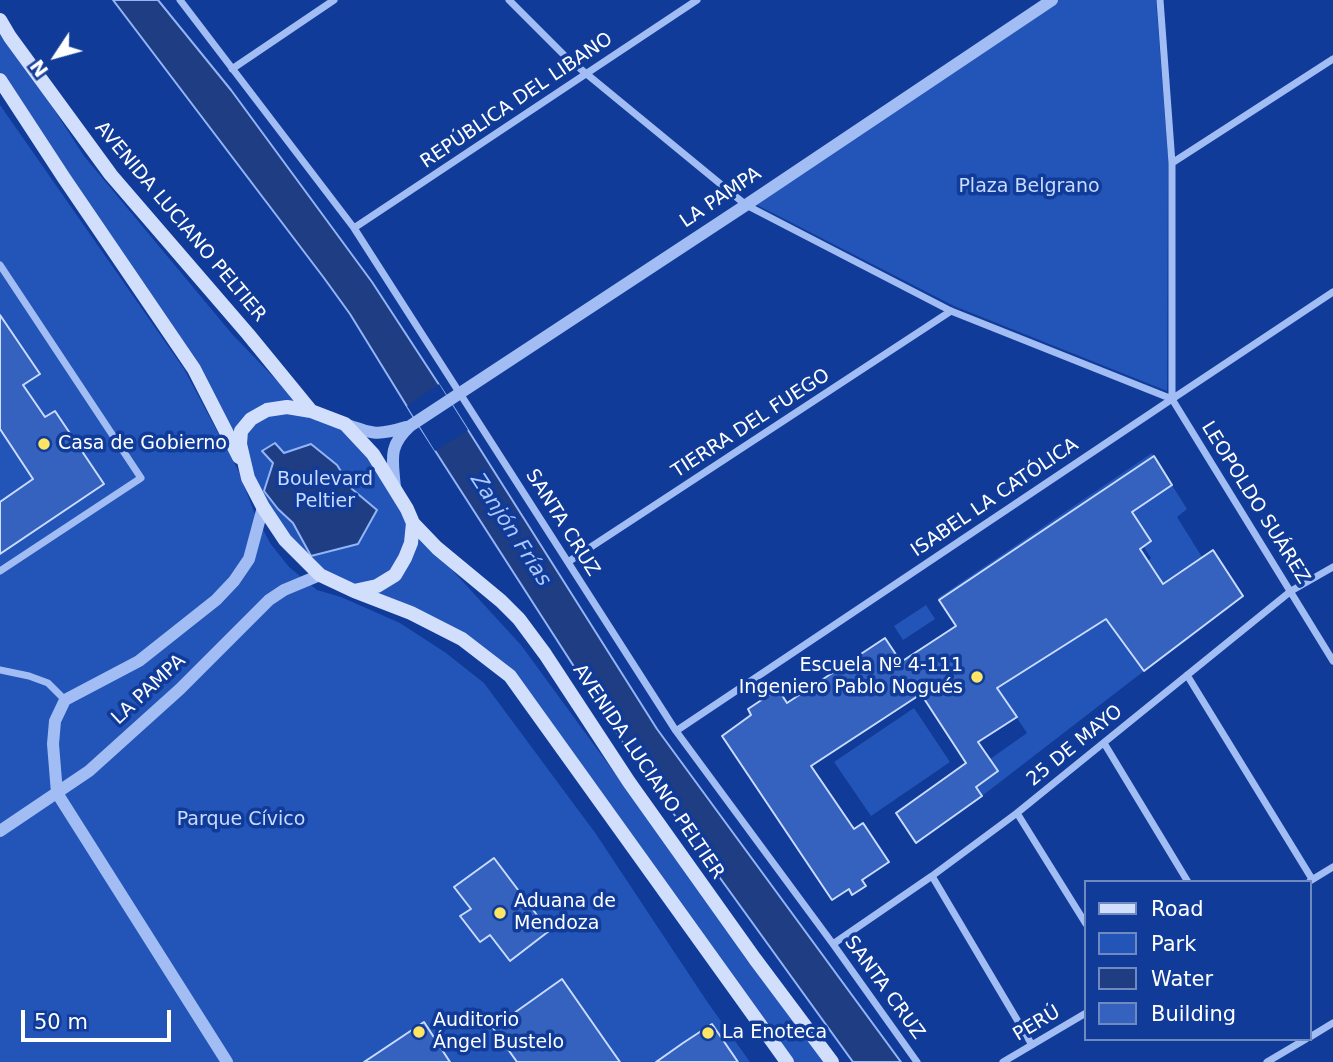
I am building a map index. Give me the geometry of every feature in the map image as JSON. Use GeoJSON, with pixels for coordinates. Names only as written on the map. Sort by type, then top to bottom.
{"type":"FeatureCollection","features":[{"type":"Feature","properties":{"kind":"main road","name":"AVENIDA LUCIANO PELTIER"},"geometry":{"type":"LineString","coordinates":[[0,20],[111,175],[311,411]]}},
{"type":"Feature","properties":{"kind":"main road"},"geometry":{"type":"LineString","coordinates":[[0,80],[194,369],[230,436],[263,507],[285,540],[320,575],[411,613],[463,639],[510,676],[787,1062]]}},
{"type":"Feature","properties":{"kind":"main road"},"geometry":{"type":"LineString","coordinates":[[248,478],[240,444],[241,431],[251,419],[267,410],[287,407],[311,411],[345,424],[373,454],[413,523],[411,543],[394,575],[377,586],[354,591]]}},
{"type":"Feature","properties":{"kind":"main road","name":"AVENIDA LUCIANO PELTIER"},"geometry":{"type":"LineString","coordinates":[[413,523],[437,548],[519,619],[637,793],[832,1062]]}},
{"type":"Feature","properties":{"kind":"street","name":"SANTA CRUZ"},"geometry":{"type":"LineString","coordinates":[[180,0],[354,228],[455,396],[568,562],[676,731],[917,1062]]}},
{"type":"Feature","properties":{"kind":"street"},"geometry":{"type":"LineString","coordinates":[[232,69],[334,0]]}},
{"type":"Feature","properties":{"kind":"street"},"geometry":{"type":"LineString","coordinates":[[509,0],[537,30],[586,74],[746,205],[951,311],[1172,399],[1172,163],[1160,0]]}},
{"type":"Feature","properties":{"kind":"street","name":"REPÚBLICA DEL LIBANO"},"geometry":{"type":"LineString","coordinates":[[354,228],[697,0]]}},
{"type":"Feature","properties":{"kind":"street","name":"LA PAMPA"},"geometry":{"type":"LineString","coordinates":[[395,489],[395,444],[399,436],[413,423],[1052,0]]}},
{"type":"Feature","properties":{"kind":"street"},"geometry":{"type":"LineString","coordinates":[[1172,163],[1333,60]]}},
{"type":"Feature","properties":{"kind":"street"},"geometry":{"type":"LineString","coordinates":[[0,265],[141,478],[0,571]]}},
{"type":"Feature","properties":{"kind":"street","name":"ISABEL LA CATÓLICA"},"geometry":{"type":"LineString","coordinates":[[676,731],[1333,292]]}},
{"type":"Feature","properties":{"kind":"street","name":"TIERRA DEL FUEGO"},"geometry":{"type":"LineString","coordinates":[[568,562],[951,311]]}},
{"type":"Feature","properties":{"kind":"street","name":"LEOPOLDO SUÁREZ"},"geometry":{"type":"LineString","coordinates":[[1172,399],[1333,661]]}},
{"type":"Feature","properties":{"kind":"street","name":"LA PAMPA"},"geometry":{"type":"LineString","coordinates":[[345,424],[373,433],[389,432],[413,423]]}},
{"type":"Feature","properties":{"kind":"street","name":"LA PAMPA"},"geometry":{"type":"LineString","coordinates":[[65,700],[139,661],[216,600],[234,581],[249,559],[263,507]]}},
{"type":"Feature","properties":{"kind":"street","name":"25 DE MAYO"},"geometry":{"type":"LineString","coordinates":[[833,944],[1017,813],[1291,591],[1333,567]]}},
{"type":"Feature","properties":{"kind":"street","name":"LA PAMPA"},"geometry":{"type":"LineString","coordinates":[[0,831],[89,771],[180,689],[269,600],[284,590],[320,575]]}},
{"type":"Feature","properties":{"kind":"street"},"geometry":{"type":"LineString","coordinates":[[0,670],[48,683],[65,700],[55,721],[53,744],[57,793],[227,1062]]}},
{"type":"Feature","properties":{"kind":"street"},"geometry":{"type":"LineString","coordinates":[[1187,675],[1309,880]]}},
{"type":"Feature","properties":{"kind":"street"},"geometry":{"type":"LineString","coordinates":[[1104,743],[1187,880]]}},
{"type":"Feature","properties":{"kind":"street"},"geometry":{"type":"LineString","coordinates":[[1017,813],[1084,920]]}},
{"type":"Feature","properties":{"kind":"street"},"geometry":{"type":"LineString","coordinates":[[1312,880],[1333,867]]}},
{"type":"Feature","properties":{"kind":"street"},"geometry":{"type":"LineString","coordinates":[[932,876],[1032,1045]]}},
{"type":"Feature","properties":{"kind":"street","name":"PERÚ"},"geometry":{"type":"LineString","coordinates":[[1003,1062],[1084,1014]]}},
{"type":"Feature","properties":{"kind":"street"},"geometry":{"type":"LineString","coordinates":[[1312,1036],[1333,1023]]}},
{"type":"Feature","properties":{"kind":"street"},"geometry":{"type":"LineString","coordinates":[[1267,1062],[1303,1041]]}},
{"type":"Feature","properties":{"kind":"green space","name":"Plaza Belgrano"},"geometry":{"type":"Polygon","coordinates":[[[1059,0],[1156,0],[1168,157],[1167,391],[954,306],[755,204],[1059,0]]]}},
{"type":"Feature","properties":{"kind":"green space","name":"Boulevard Peltier"},"geometry":{"type":"Polygon","coordinates":[[[0,26],[84,156],[232,334],[309,414],[343,426],[371,458],[410,524],[521,645],[826,1062],[791,1062],[514,672],[322,572],[288,538],[266,504],[255,476],[0,72],[0,26]]]}},
{"type":"Feature","properties":{"kind":"green space","name":"Parque Cívico"},"geometry":{"type":"Polygon","coordinates":[[[0,105],[184,369],[239,472],[254,512],[270,543],[289,567],[317,590],[341,597],[400,623],[446,653],[484,683],[596,834],[750,1062],[0,1062],[0,105]]]}},
{"type":"Feature","properties":{"kind":"green space"},"geometry":{"type":"Polygon","coordinates":[[[1152,453],[1154,456],[939,600],[938,598],[1152,453]]]}},
{"type":"Feature","properties":{"kind":"green space"},"geometry":{"type":"Polygon","coordinates":[[[1172,485],[1187,509],[1177,517],[1202,557],[1162,583],[1148,561],[1151,558],[1144,547],[1151,541],[1132,512],[1172,485]]]}},
{"type":"Feature","properties":{"kind":"green space"},"geometry":{"type":"Polygon","coordinates":[[[926,605],[935,619],[903,640],[894,626],[926,605]]]}},
{"type":"Feature","properties":{"kind":"green space"},"geometry":{"type":"Polygon","coordinates":[[[1106,619],[1144,671],[982,796],[976,787],[998,771],[990,759],[1027,733],[997,688],[1106,619]]]}},
{"type":"Feature","properties":{"kind":"green space"},"geometry":{"type":"Polygon","coordinates":[[[914,708],[950,762],[871,816],[834,762],[914,708]]]}},
{"type":"Feature","properties":{"kind":"water","name":"Zanjón Frías"},"geometry":{"type":"Polygon","coordinates":[[[113,0],[158,0],[231,90],[372,282],[657,729],[901,1062],[853,1062],[629,752],[350,314],[113,0]]]}},
{"type":"Feature","properties":{"kind":"water"},"geometry":{"type":"Polygon","coordinates":[[[275,443],[284,453],[311,444],[337,465],[352,489],[377,510],[358,544],[311,556],[293,523],[264,491],[273,463],[262,451],[275,443]]]}},
{"type":"Feature","properties":{"kind":"pier"},"geometry":{"type":"Polygon","coordinates":[[[439,384],[468,430],[435,451],[407,406],[439,384]]]}},
{"type":"Feature","properties":{"kind":"building","name":"Casa de Gobierno"},"geometry":{"type":"Polygon","coordinates":[[[0,315],[40,374],[23,385],[45,417],[55,411],[104,484],[0,554],[0,502],[33,479],[0,429],[0,315]]]}},
{"type":"Feature","properties":{"kind":"building","name":"Escuela Nº 4-111 Ingeniero Pablo Nogués"},"geometry":{"type":"Polygon","coordinates":[[[1154,456],[1172,485],[1132,512],[1151,541],[1140,549],[1163,584],[1213,550],[1243,596],[1144,671],[1106,619],[997,688],[1017,717],[978,742],[998,771],[976,787],[982,796],[916,843],[896,813],[966,763],[921,694],[811,766],[854,829],[863,823],[889,862],[862,880],[866,886],[852,895],[849,889],[832,900],[722,736],[751,715],[748,709],[778,689],[787,703],[885,638],[901,662],[956,626],[939,600],[1154,456]]]}},
{"type":"Feature","properties":{"kind":"building","name":"Aduana de Mendoza"},"geometry":{"type":"Polygon","coordinates":[[[494,858],[549,931],[510,961],[490,935],[480,942],[460,916],[471,909],[454,887],[494,858]]]}},
{"type":"Feature","properties":{"kind":"building"},"geometry":{"type":"Polygon","coordinates":[[[562,979],[620,1062],[517,1062],[493,1028],[562,979]]]}},
{"type":"Feature","properties":{"kind":"building","name":"Auditorio Ángel Bustelo"},"geometry":{"type":"Polygon","coordinates":[[[424,1022],[450,1062],[364,1062],[424,1022]]]}},
{"type":"Feature","properties":{"kind":"building","name":"La Enoteca"},"geometry":{"type":"Polygon","coordinates":[[[712,1024],[738,1062],[656,1062],[683,1043],[712,1024]]]}},
{"type":"Feature","properties":{"kind":"place","name":"Casa de Gobierno"},"geometry":{"type":"Point","coordinates":[44,444]}},
{"type":"Feature","properties":{"kind":"place","name":"Escuela Nº 4-111 Ingeniero Pablo Nogués"},"geometry":{"type":"Point","coordinates":[977,677]}},
{"type":"Feature","properties":{"kind":"place","name":"Aduana de Mendoza"},"geometry":{"type":"Point","coordinates":[500,913]}},
{"type":"Feature","properties":{"kind":"place","name":"Auditorio Ángel Bustelo"},"geometry":{"type":"Point","coordinates":[419,1032]}},
{"type":"Feature","properties":{"kind":"place","name":"La Enoteca"},"geometry":{"type":"Point","coordinates":[708,1033]}}]}
